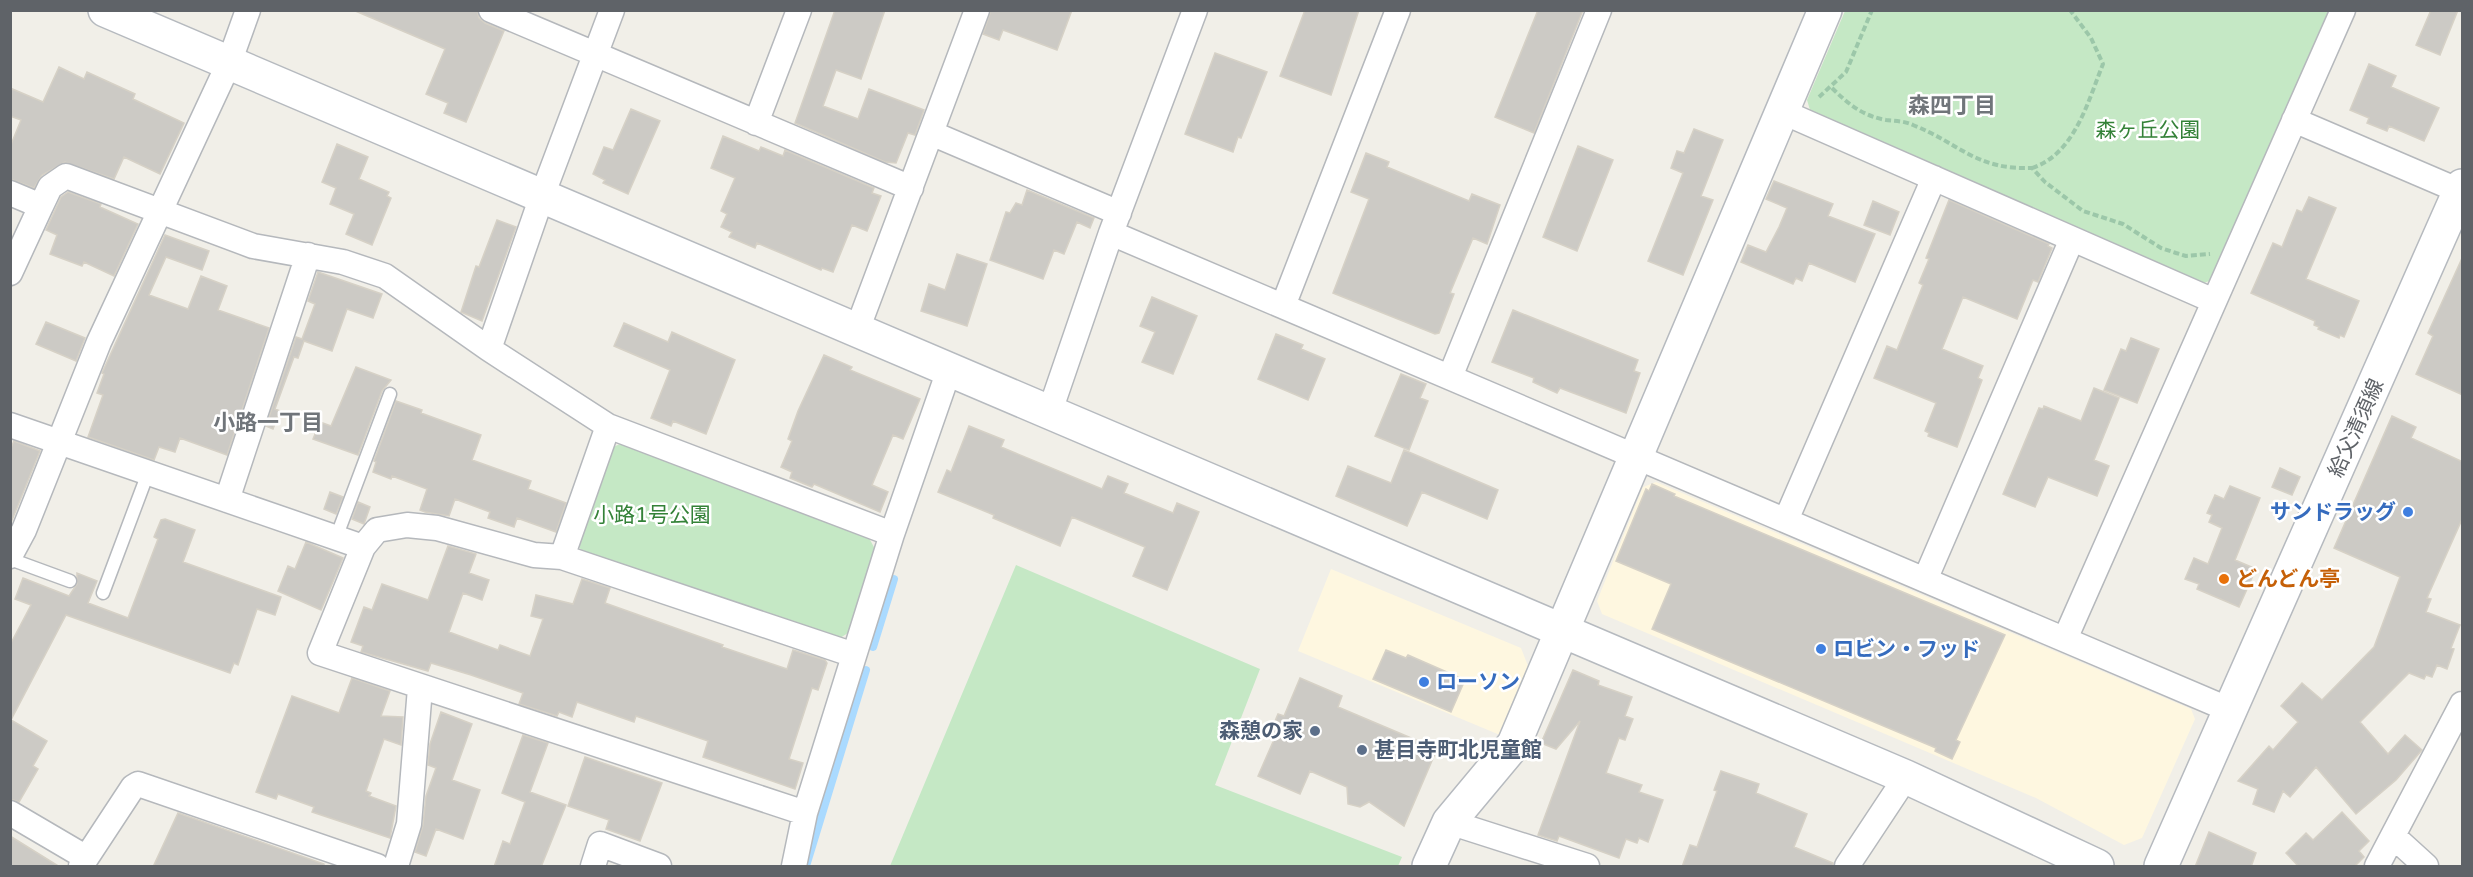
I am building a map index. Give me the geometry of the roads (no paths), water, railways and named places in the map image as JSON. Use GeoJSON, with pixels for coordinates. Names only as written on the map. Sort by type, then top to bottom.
{"type":"FeatureCollection","features":[{"type":"Feature","properties":{"kind":"street"},"geometry":{"type":"LineString","coordinates":[[105,10],[1905,777],[2097,867]]}},
{"type":"Feature","properties":{"kind":"street"},"geometry":{"type":"LineString","coordinates":[[10,557],[24,530],[99,342],[229,63],[248,10]]}},
{"type":"Feature","properties":{"kind":"street"},"geometry":{"type":"LineString","coordinates":[[491,10],[911,188]]}},
{"type":"Feature","properties":{"kind":"street"},"geometry":{"type":"LineString","coordinates":[[489,349],[542,196],[612,10]]}},
{"type":"Feature","properties":{"kind":"street"},"geometry":{"type":"LineString","coordinates":[[756,123],[799,10]]}},
{"type":"Feature","properties":{"kind":"street"},"geometry":{"type":"LineString","coordinates":[[857,330],[977,10]]}},
{"type":"Feature","properties":{"kind":"street"},"geometry":{"type":"LineString","coordinates":[[1049,414],[1115,223],[1195,10]]}},
{"type":"Feature","properties":{"kind":"street"},"geometry":{"type":"LineString","coordinates":[[1283,306],[1398,10]]}},
{"type":"Feature","properties":{"kind":"street"},"geometry":{"type":"LineString","coordinates":[[1450,377],[1599,10]]}},
{"type":"Feature","properties":{"kind":"street"},"geometry":{"type":"LineString","coordinates":[[1429,867],[1449,822],[1514,744],[1635,455],[1793,116],[1825,10]]}},
{"type":"Feature","properties":{"kind":"street"},"geometry":{"type":"LineString","coordinates":[[2065,639],[2343,10]]}},
{"type":"Feature","properties":{"kind":"street"},"geometry":{"type":"LineString","coordinates":[[1793,116],[2214,301]]}},
{"type":"Feature","properties":{"kind":"street"},"geometry":{"type":"LineString","coordinates":[[2294,120],[2462,190]]}},
{"type":"Feature","properties":{"kind":"street"},"geometry":{"type":"LineString","coordinates":[[931,133],[1283,306],[2230,710]]}},
{"type":"Feature","properties":{"kind":"street"},"geometry":{"type":"LineString","coordinates":[[10,273],[50,187],[66,176],[253,246],[344,262],[386,276],[489,349],[608,426],[892,534]]}},
{"type":"Feature","properties":{"kind":"street"},"geometry":{"type":"LineString","coordinates":[[1786,520],[1934,178]]}},
{"type":"Feature","properties":{"kind":"street","name":"給父清須線"},"geometry":{"type":"LineString","coordinates":[[2161,867],[2462,190]]}},
{"type":"Feature","properties":{"kind":"street"},"geometry":{"type":"LineString","coordinates":[[10,193],[41,206]]}},
{"type":"Feature","properties":{"kind":"street"},"geometry":{"type":"LineString","coordinates":[[1925,580],[2072,239]]}},
{"type":"Feature","properties":{"kind":"street"},"geometry":{"type":"LineString","coordinates":[[227,500],[308,255]]}},
{"type":"Feature","properties":{"kind":"street"},"geometry":{"type":"LineString","coordinates":[[794,867],[804,813],[892,534],[949,370]]}},
{"type":"Feature","properties":{"kind":"street"},"geometry":{"type":"LineString","coordinates":[[10,425],[363,548]]}},
{"type":"Feature","properties":{"kind":"street"},"geometry":{"type":"LineString","coordinates":[[562,557],[608,426]]}},
{"type":"Feature","properties":{"kind":"street"},"geometry":{"type":"LineString","coordinates":[[804,813],[576,736],[420,688],[320,652],[363,548],[377,530],[407,525],[437,528],[534,555],[562,557],[854,655]]}},
{"type":"Feature","properties":{"kind":"street"},"geometry":{"type":"LineString","coordinates":[[396,867],[409,824],[420,688]]}},
{"type":"Feature","properties":{"kind":"street"},"geometry":{"type":"LineString","coordinates":[[2377,867],[2463,704]]}},
{"type":"Feature","properties":{"kind":"street"},"geometry":{"type":"LineString","coordinates":[[1847,867],[1905,777]]}},
{"type":"Feature","properties":{"kind":"street"},"geometry":{"type":"LineString","coordinates":[[10,813],[83,862],[133,787],[138,784],[377,867]]}},
{"type":"Feature","properties":{"kind":"street"},"geometry":{"type":"LineString","coordinates":[[1449,822],[1587,867]]}},
{"type":"Feature","properties":{"kind":"street"},"geometry":{"type":"LineString","coordinates":[[2392,836],[2426,867]]}},
{"type":"Feature","properties":{"kind":"street"},"geometry":{"type":"LineString","coordinates":[[593,867],[600,844],[659,867]]}},
{"type":"Feature","properties":{"kind":"lane"},"geometry":{"type":"LineString","coordinates":[[336,538],[390,394]]}},
{"type":"Feature","properties":{"kind":"lane"},"geometry":{"type":"LineString","coordinates":[[103,592],[148,473]]}},
{"type":"Feature","properties":{"kind":"lane"},"geometry":{"type":"LineString","coordinates":[[10,557],[70,581]]}},
{"type":"Feature","properties":{"kind":"waterway"},"geometry":{"type":"LineString","coordinates":[[873,647],[894,579]]}},
{"type":"Feature","properties":{"kind":"waterway"},"geometry":{"type":"LineString","coordinates":[[806,866],[866,670]]}},
{"type":"Feature","properties":{"kind":"place","name":"サンドラッグ"},"geometry":{"type":"Point","coordinates":[2408,512]}},
{"type":"Feature","properties":{"kind":"place","name":"どんどん亭"},"geometry":{"type":"Point","coordinates":[2224,579]}},
{"type":"Feature","properties":{"kind":"place","name":"ロビン・フッド"},"geometry":{"type":"Point","coordinates":[1821,649]}},
{"type":"Feature","properties":{"kind":"place","name":"ローソン"},"geometry":{"type":"Point","coordinates":[1424,682]}},
{"type":"Feature","properties":{"kind":"place","name":"森憩の家"},"geometry":{"type":"Point","coordinates":[1315,731]}},
{"type":"Feature","properties":{"kind":"place","name":"甚目寺町北児童館"},"geometry":{"type":"Point","coordinates":[1362,750]}},
{"type":"Feature","properties":{"kind":"district","name":"森四丁目"},"geometry":{"type":"Point","coordinates":[1952,105]}},
{"type":"Feature","properties":{"kind":"district","name":"小路一丁目"},"geometry":{"type":"Point","coordinates":[268,422]}},
{"type":"Feature","properties":{"kind":"park label","name":"森ヶ丘公園"},"geometry":{"type":"Point","coordinates":[2148,130]}},
{"type":"Feature","properties":{"kind":"park label","name":"小路1号公園"},"geometry":{"type":"Point","coordinates":[652,515]}}]}
